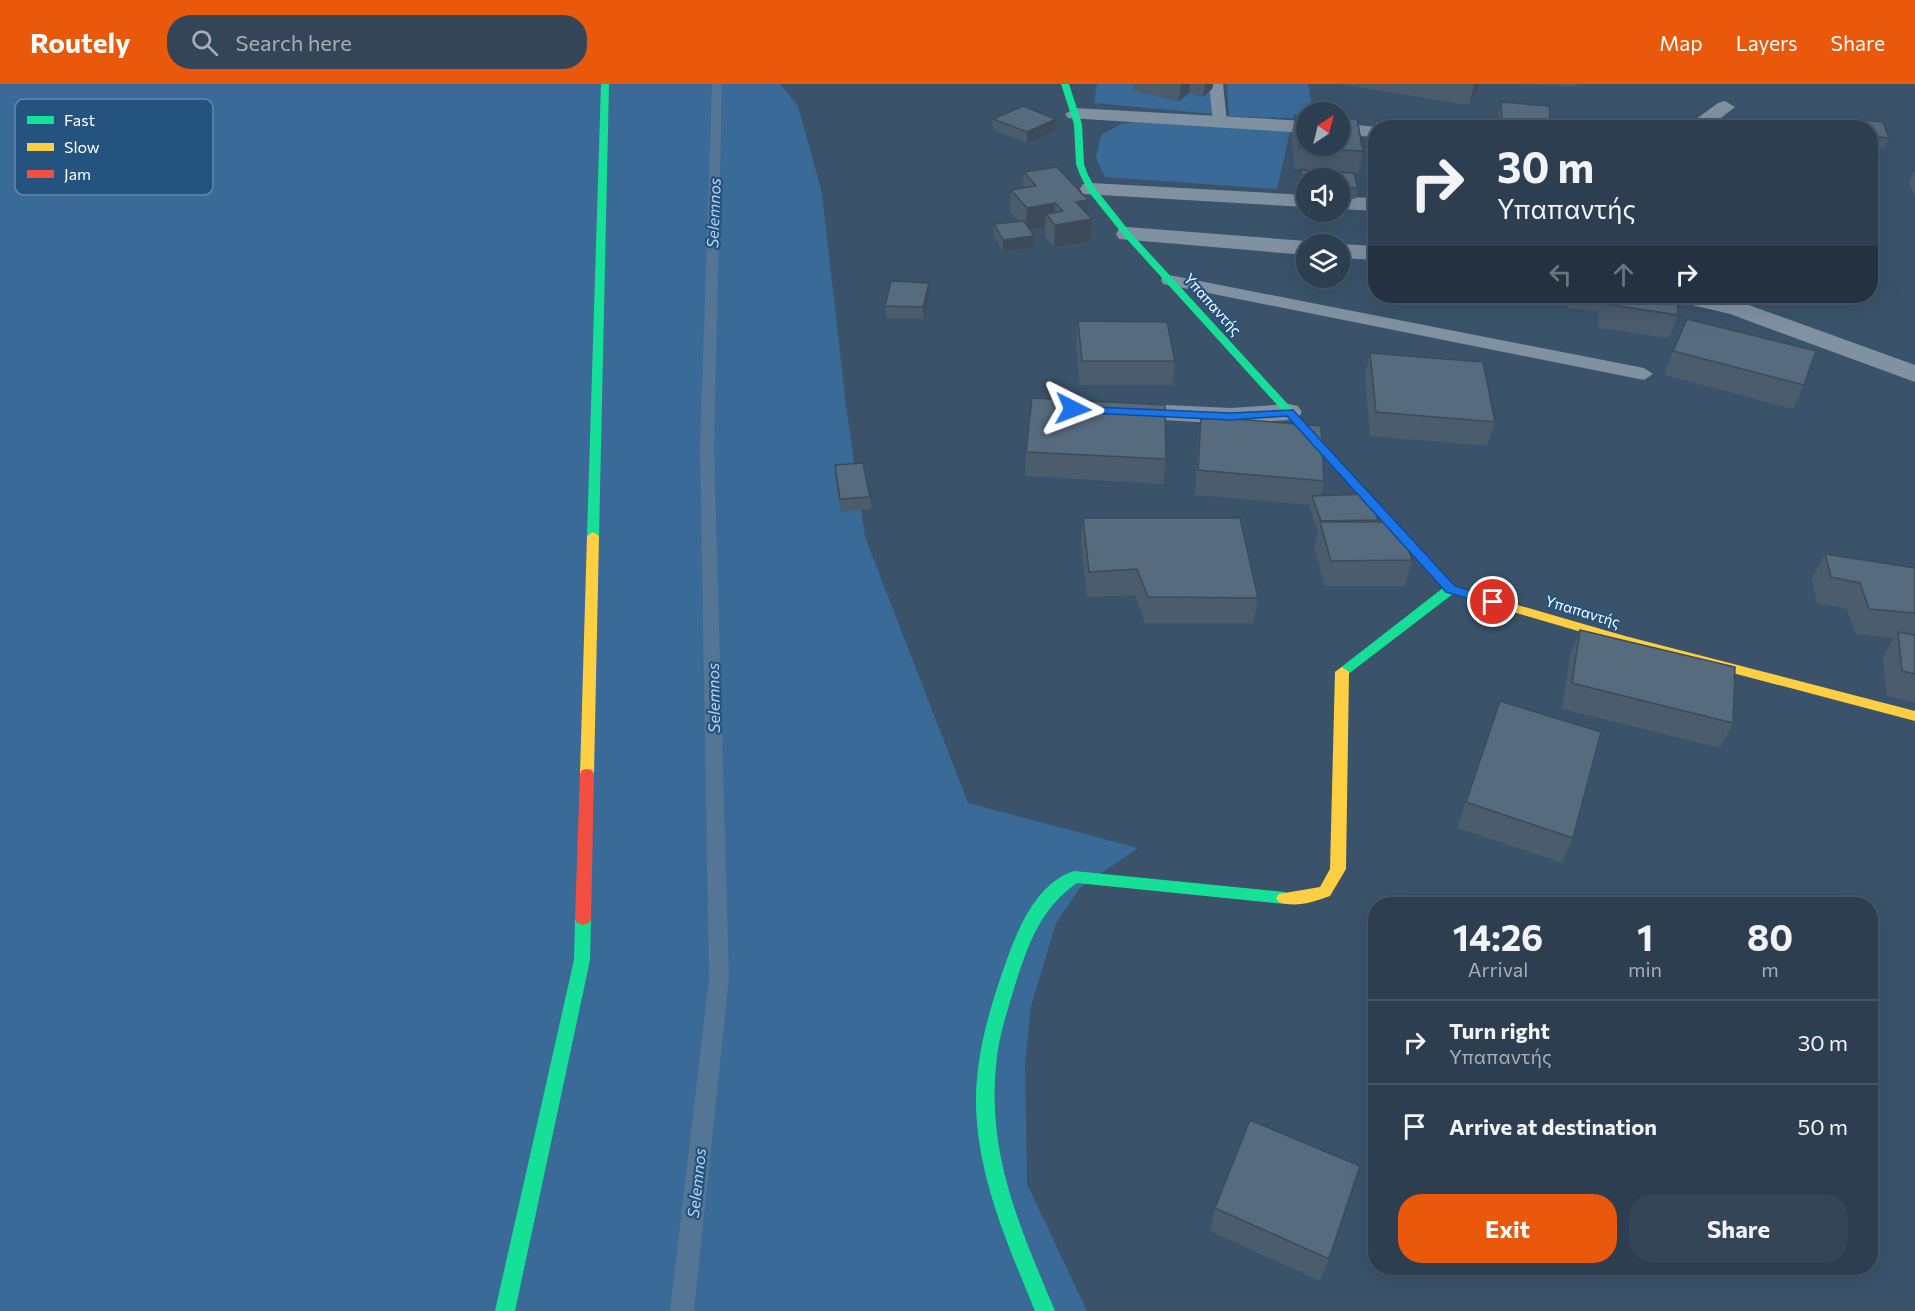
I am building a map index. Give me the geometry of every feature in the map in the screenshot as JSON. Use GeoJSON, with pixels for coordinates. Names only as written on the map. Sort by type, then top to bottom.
{"type":"FeatureCollection","features":[{"type":"Feature","properties":{"kind":"street"},"geometry":{"type":"LineString","coordinates":[[505,1311],[582,960],[605,84]]}},
{"type":"Feature","properties":{"kind":"street","name":"Υπαπαντής"},"geometry":{"type":"LineString","coordinates":[[1065,84],[1075,114],[1080,164],[1091,189],[1127,234],[1450,589],[1623,640],[1915,716]]}},
{"type":"Feature","properties":{"kind":"street"},"geometry":{"type":"LineString","coordinates":[[1706,120],[1725,107]]}},
{"type":"Feature","properties":{"kind":"street"},"geometry":{"type":"LineString","coordinates":[[1075,114],[1296,126]]}},
{"type":"Feature","properties":{"kind":"street"},"geometry":{"type":"LineString","coordinates":[[1350,130],[1368,131]]}},
{"type":"Feature","properties":{"kind":"street"},"geometry":{"type":"LineString","coordinates":[[1091,189],[1296,200]]}},
{"type":"Feature","properties":{"kind":"street"},"geometry":{"type":"LineString","coordinates":[[1350,204],[1368,205]]}},
{"type":"Feature","properties":{"kind":"street"},"geometry":{"type":"LineString","coordinates":[[1127,234],[1296,247]]}},
{"type":"Feature","properties":{"kind":"street"},"geometry":{"type":"LineString","coordinates":[[1350,252],[1368,253]]}},
{"type":"Feature","properties":{"kind":"street"},"geometry":{"type":"LineString","coordinates":[[1713,303],[1738,309],[1915,374]]}},
{"type":"Feature","properties":{"kind":"street"},"geometry":{"type":"LineString","coordinates":[[1099,410],[1230,416],[1289,412]]}},
{"type":"Feature","properties":{"kind":"street"},"geometry":{"type":"LineString","coordinates":[[1045,1311],[998,1193],[988,1154],[985,1112],[986,1077],[992,1033],[1005,987],[1026,930],[1047,895],[1074,877],[1294,899],[1325,892],[1338,869],[1342,672],[1450,589]]}},
{"type":"Feature","properties":{"kind":"lane"},"geometry":{"type":"LineString","coordinates":[[1216,84],[1220,122]]}},
{"type":"Feature","properties":{"kind":"lane"},"geometry":{"type":"LineString","coordinates":[[1170,280],[1644,374]]}},
{"type":"Feature","properties":{"kind":"shaded area"},"geometry":{"type":"Polygon","coordinates":[[[0,84],[780,84],[798,106],[822,193],[846,406],[865,537],[968,803],[1138,848],[1080,888],[1056,923],[1031,1006],[1025,1064],[1027,1184],[1087,1311],[0,1311],[0,84]]]}},
{"type":"Feature","properties":{"kind":"shaded area"},"geometry":{"type":"Polygon","coordinates":[[[1097,84],[1221,84],[1223,115],[1094,103],[1097,84]]]}},
{"type":"Feature","properties":{"kind":"shaded area"},"geometry":{"type":"Polygon","coordinates":[[[1227,84],[1308,84],[1311,102],[1296,102],[1296,119],[1229,116],[1227,84]]]}},
{"type":"Feature","properties":{"kind":"shaded area"},"geometry":{"type":"Polygon","coordinates":[[[1144,121],[1290,132],[1277,189],[1105,177],[1096,158],[1101,135],[1121,124],[1144,121]]]}},
{"type":"Feature","properties":{"kind":"building"},"geometry":{"type":"Polygon","coordinates":[[[1501,102],[1549,106],[1550,120],[1502,120],[1501,102]]]}},
{"type":"Feature","properties":{"kind":"building"},"geometry":{"type":"Polygon","coordinates":[[[1023,106],[1056,119],[1027,132],[993,119],[1023,106]]]}},
{"type":"Feature","properties":{"kind":"building"},"geometry":{"type":"Polygon","coordinates":[[[1350,119],[1357,119],[1363,151],[1350,150],[1350,119]]]}},
{"type":"Feature","properties":{"kind":"building"},"geometry":{"type":"Polygon","coordinates":[[[1878,122],[1883,122],[1889,138],[1878,137],[1878,122]]]}},
{"type":"Feature","properties":{"kind":"building"},"geometry":{"type":"Polygon","coordinates":[[[1057,167],[1088,200],[1076,202],[1092,219],[1055,225],[1046,214],[1063,211],[1055,203],[1027,208],[1011,190],[1036,186],[1024,172],[1057,167]]]}},
{"type":"Feature","properties":{"kind":"building"},"geometry":{"type":"Polygon","coordinates":[[[1350,173],[1354,173],[1358,188],[1350,188],[1350,173]]]}},
{"type":"Feature","properties":{"kind":"building"},"geometry":{"type":"Polygon","coordinates":[[[1024,221],[1034,236],[1003,240],[994,224],[1024,221]]]}},
{"type":"Feature","properties":{"kind":"building"},"geometry":{"type":"Polygon","coordinates":[[[891,281],[929,283],[923,307],[885,306],[891,281]]]}},
{"type":"Feature","properties":{"kind":"building"},"geometry":{"type":"Polygon","coordinates":[[[1677,303],[1678,315],[1606,304],[1677,303]]]}},
{"type":"Feature","properties":{"kind":"building"},"geometry":{"type":"Polygon","coordinates":[[[1687,319],[1816,351],[1804,385],[1673,351],[1687,319]]]}},
{"type":"Feature","properties":{"kind":"building"},"geometry":{"type":"Polygon","coordinates":[[[1078,321],[1167,322],[1175,361],[1082,361],[1078,321]]]}},
{"type":"Feature","properties":{"kind":"building"},"geometry":{"type":"Polygon","coordinates":[[[1370,353],[1483,362],[1495,422],[1376,412],[1370,353]]]}},
{"type":"Feature","properties":{"kind":"building"},"geometry":{"type":"Polygon","coordinates":[[[1032,398],[1165,405],[1166,459],[1026,452],[1032,398]]]}},
{"type":"Feature","properties":{"kind":"building"},"geometry":{"type":"Polygon","coordinates":[[[1201,416],[1321,426],[1324,481],[1198,470],[1201,416]]]}},
{"type":"Feature","properties":{"kind":"building"},"geometry":{"type":"Polygon","coordinates":[[[863,463],[870,497],[840,499],[835,465],[863,463]]]}},
{"type":"Feature","properties":{"kind":"building"},"geometry":{"type":"Polygon","coordinates":[[[1368,494],[1378,520],[1321,521],[1312,496],[1368,494]]]}},
{"type":"Feature","properties":{"kind":"building"},"geometry":{"type":"Polygon","coordinates":[[[1083,518],[1240,518],[1258,598],[1148,597],[1137,569],[1089,572],[1083,518]]]}},
{"type":"Feature","properties":{"kind":"building"},"geometry":{"type":"Polygon","coordinates":[[[1320,522],[1399,522],[1412,560],[1331,561],[1320,522]]]}},
{"type":"Feature","properties":{"kind":"building"},"geometry":{"type":"Polygon","coordinates":[[[1825,554],[1915,568],[1915,613],[1869,609],[1860,583],[1831,577],[1825,554]]]}},
{"type":"Feature","properties":{"kind":"building"},"geometry":{"type":"Polygon","coordinates":[[[1580,630],[1735,667],[1733,723],[1572,683],[1580,630]]]}},
{"type":"Feature","properties":{"kind":"building"},"geometry":{"type":"Polygon","coordinates":[[[1898,632],[1915,635],[1915,674],[1902,671],[1898,632]]]}},
{"type":"Feature","properties":{"kind":"building"},"geometry":{"type":"Polygon","coordinates":[[[1500,701],[1601,732],[1573,838],[1466,802],[1500,701]]]}},
{"type":"Feature","properties":{"kind":"building"},"geometry":{"type":"Polygon","coordinates":[[[1250,1120],[1360,1166],[1329,1259],[1215,1208],[1250,1120]]]}},
{"type":"Feature","properties":{"kind":"waterway","name":"Selemnos"},"geometry":{"type":"LineString","coordinates":[[682,1311],[719,978],[707,449],[717,84]]}},
{"type":"Feature","properties":{"kind":"traffic: fast"},"geometry":{"type":"LineString","coordinates":[[593,536],[605,84]]}},
{"type":"Feature","properties":{"kind":"traffic: fast"},"geometry":{"type":"LineString","coordinates":[[1065,84],[1078,124],[1080,164],[1091,189],[1127,234],[1452,590]]}},
{"type":"Feature","properties":{"kind":"traffic: fast"},"geometry":{"type":"LineString","coordinates":[[1342,672],[1450,589]]}},
{"type":"Feature","properties":{"kind":"traffic: fast"},"geometry":{"type":"LineString","coordinates":[[1045,1311],[1009,1222],[996,1182],[988,1144],[985,1105],[987,1064],[996,1019],[1027,928],[1050,896],[1074,877],[1284,898]]}},
{"type":"Feature","properties":{"kind":"traffic: fast"},"geometry":{"type":"LineString","coordinates":[[505,1311],[582,960],[583,919]]}},
{"type":"Feature","properties":{"kind":"traffic: slow"},"geometry":{"type":"LineString","coordinates":[[587,774],[593,536]]}},
{"type":"Feature","properties":{"kind":"traffic: slow"},"geometry":{"type":"LineString","coordinates":[[1452,590],[1623,640],[1915,716]]}},
{"type":"Feature","properties":{"kind":"traffic: slow"},"geometry":{"type":"LineString","coordinates":[[1284,898],[1294,899],[1325,892],[1338,869],[1342,672]]}},
{"type":"Feature","properties":{"kind":"traffic: jam"},"geometry":{"type":"LineString","coordinates":[[583,919],[587,774]]}},
{"type":"Feature","properties":{"kind":"route"},"geometry":{"type":"LineString","coordinates":[[1073,409],[1230,416],[1289,412],[1450,589],[1493,602]]}}]}
